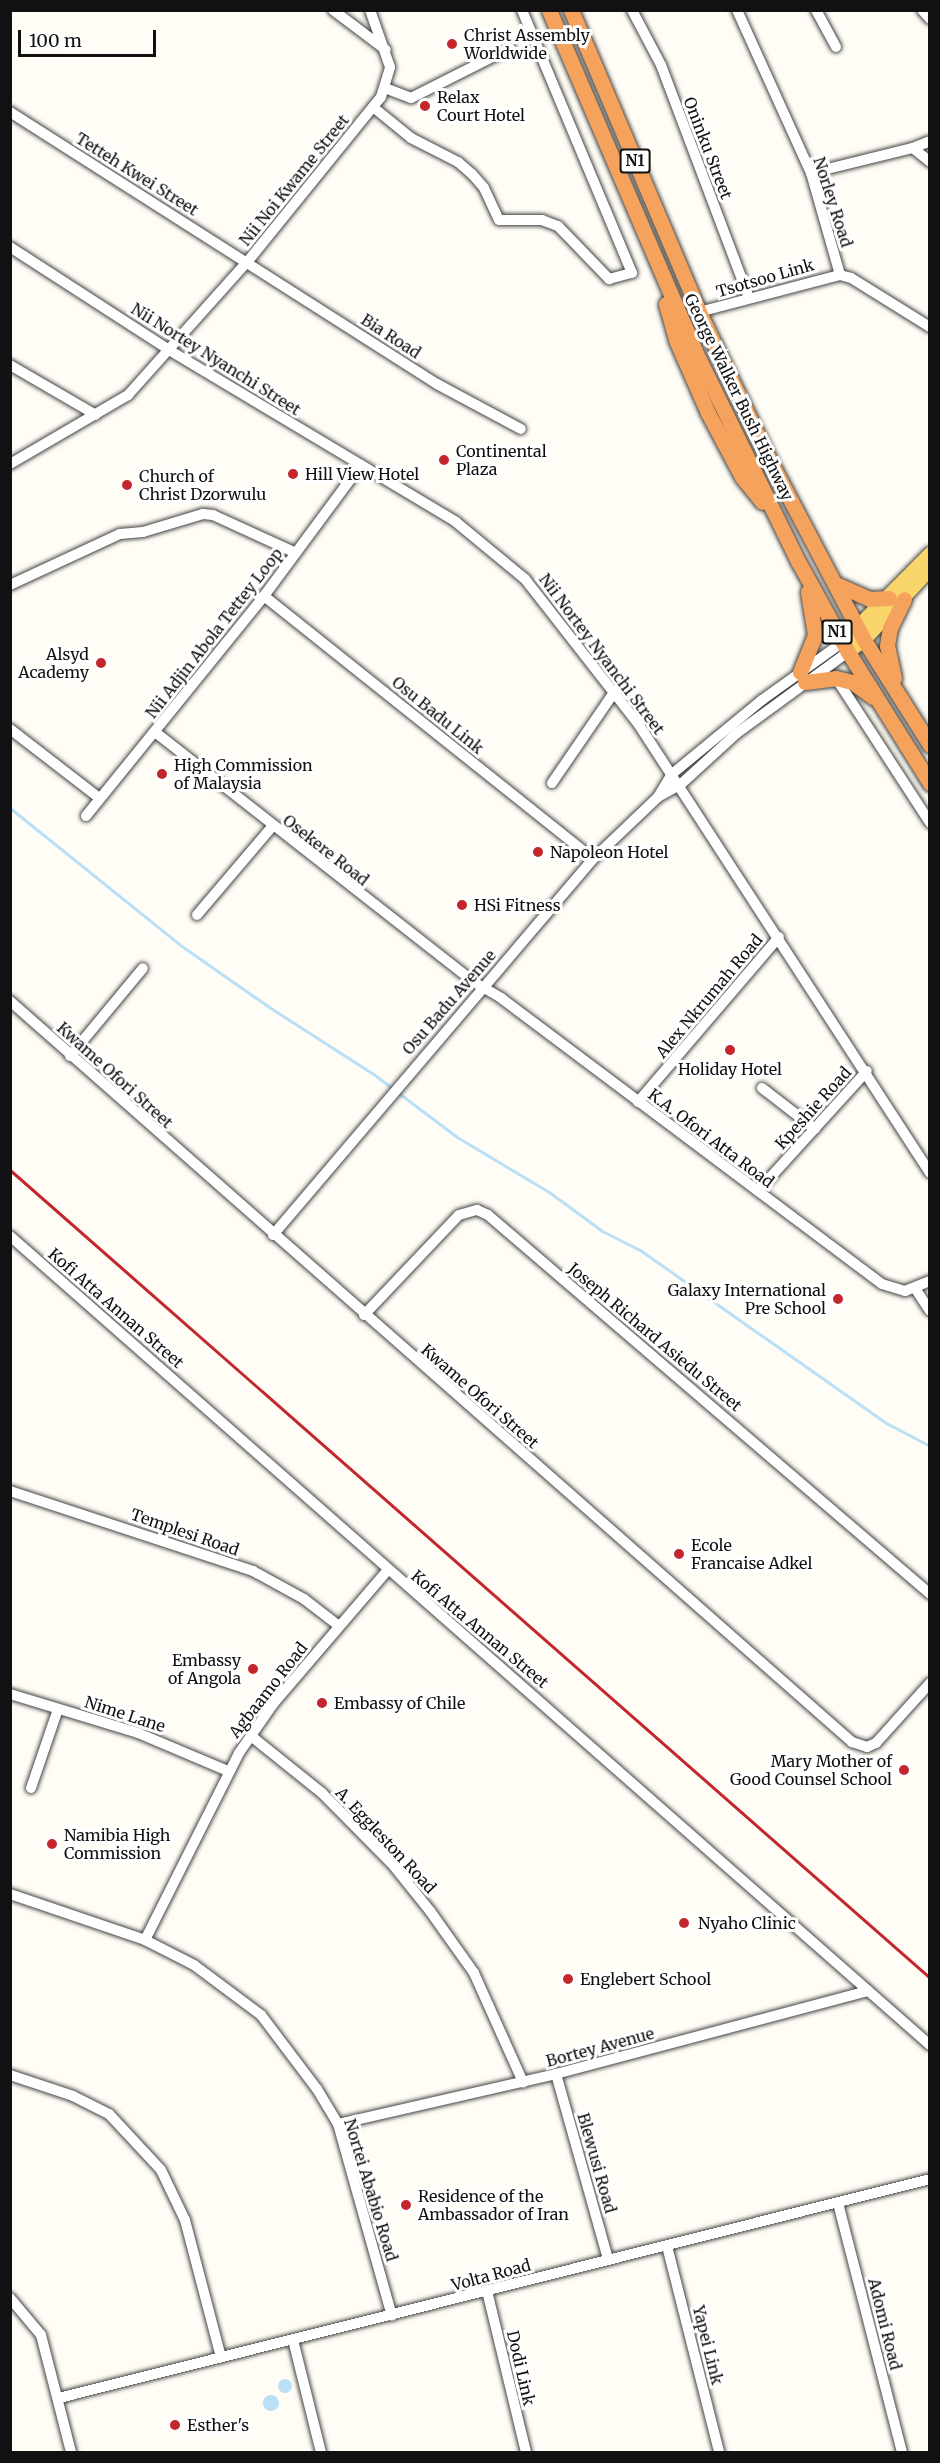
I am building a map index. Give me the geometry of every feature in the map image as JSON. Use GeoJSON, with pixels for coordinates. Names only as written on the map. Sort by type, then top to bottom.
{"type":"FeatureCollection","features":[{"type":"Feature","properties":{"kind":"highway","name":"George Walker Bush Highway"},"geometry":{"type":"LineString","coordinates":[[549,10],[658,269],[671,329],[708,413],[742,477],[781,526],[845,647],[930,783]]}},
{"type":"Feature","properties":{"kind":"highway","name":"George Walker Bush Highway"},"geometry":{"type":"LineString","coordinates":[[571,10],[699,312],[770,461],[861,635],[930,745]]}},
{"type":"Feature","properties":{"kind":"highway"},"geometry":{"type":"LineString","coordinates":[[799,563],[814,613],[815,634],[803,677],[836,678],[852,682],[878,700]]}},
{"type":"Feature","properties":{"kind":"highway"},"geometry":{"type":"LineString","coordinates":[[836,584],[869,599],[896,599],[887,646],[903,703]]}},
{"type":"Feature","properties":{"kind":"main road"},"geometry":{"type":"LineString","coordinates":[[896,599],[930,554]]}},
{"type":"Feature","properties":{"kind":"main road"},"geometry":{"type":"LineString","coordinates":[[845,647],[861,635],[896,599],[930,569]]}},
{"type":"Feature","properties":{"kind":"street"},"geometry":{"type":"LineString","coordinates":[[333,10],[386,50]]}},
{"type":"Feature","properties":{"kind":"street","name":"Nii Noi Kwame Street"},"geometry":{"type":"LineString","coordinates":[[10,464],[128,395],[248,261],[373,107],[385,88],[390,67],[386,50],[370,10]]}},
{"type":"Feature","properties":{"kind":"street"},"geometry":{"type":"LineString","coordinates":[[373,107],[411,138],[458,162],[484,188],[499,220],[542,220],[558,226],[609,279],[632,273],[522,10]]}},
{"type":"Feature","properties":{"kind":"street","name":"Oninku Street"},"geometry":{"type":"LineString","coordinates":[[632,10],[661,65],[748,298]]}},
{"type":"Feature","properties":{"kind":"street","name":"Norley Road"},"geometry":{"type":"LineString","coordinates":[[737,10],[811,173],[840,275]]}},
{"type":"Feature","properties":{"kind":"street"},"geometry":{"type":"LineString","coordinates":[[816,10],[836,47]]}},
{"type":"Feature","properties":{"kind":"street"},"geometry":{"type":"LineString","coordinates":[[922,10],[930,19]]}},
{"type":"Feature","properties":{"kind":"street"},"geometry":{"type":"LineString","coordinates":[[385,88],[399,97],[411,98],[510,48]]}},
{"type":"Feature","properties":{"kind":"street","name":"Tetteh Kwei Street"},"geometry":{"type":"LineString","coordinates":[[10,112],[248,261]]}},
{"type":"Feature","properties":{"kind":"street"},"geometry":{"type":"LineString","coordinates":[[811,173],[913,148],[930,141]]}},
{"type":"Feature","properties":{"kind":"street"},"geometry":{"type":"LineString","coordinates":[[913,148],[930,162]]}},
{"type":"Feature","properties":{"kind":"street","name":"Nii Nortey Nyanchi Street"},"geometry":{"type":"LineString","coordinates":[[10,247],[170,350],[456,522],[525,579],[615,691],[680,785],[929,1170]]}},
{"type":"Feature","properties":{"kind":"street","name":"Bia Road"},"geometry":{"type":"LineString","coordinates":[[248,261],[436,384],[521,429]]}},
{"type":"Feature","properties":{"kind":"street"},"geometry":{"type":"LineString","coordinates":[[840,275],[851,278],[930,327]]}},
{"type":"Feature","properties":{"kind":"street","name":"Tsotsoo Link"},"geometry":{"type":"LineString","coordinates":[[699,312],[840,275]]}},
{"type":"Feature","properties":{"kind":"street"},"geometry":{"type":"LineString","coordinates":[[10,365],[96,415]]}},
{"type":"Feature","properties":{"kind":"street","name":"Nii Adjin Abola Tettey Loop"},"geometry":{"type":"LineString","coordinates":[[86,816],[98,797],[264,596],[361,465]]}},
{"type":"Feature","properties":{"kind":"street"},"geometry":{"type":"LineString","coordinates":[[10,585],[120,534],[143,532],[203,514],[213,514],[296,553]]}},
{"type":"Feature","properties":{"kind":"street","name":"Osu Badu Link"},"geometry":{"type":"LineString","coordinates":[[264,596],[594,859]]}},
{"type":"Feature","properties":{"kind":"street","name":"Osu Badu Avenue"},"geometry":{"type":"LineString","coordinates":[[273,1235],[402,1079],[594,859],[658,797],[672,774],[845,647]]}},
{"type":"Feature","properties":{"kind":"street","name":"Osu Badu Avenue"},"geometry":{"type":"LineString","coordinates":[[658,797],[680,785],[803,677]]}},
{"type":"Feature","properties":{"kind":"street"},"geometry":{"type":"LineString","coordinates":[[836,678],[930,823]]}},
{"type":"Feature","properties":{"kind":"street"},"geometry":{"type":"LineString","coordinates":[[552,783],[615,691]]}},
{"type":"Feature","properties":{"kind":"street"},"geometry":{"type":"LineString","coordinates":[[10,729],[98,797]]}},
{"type":"Feature","properties":{"kind":"street","name":"Osekere Road"},"geometry":{"type":"LineString","coordinates":[[154,732],[272,827],[482,987]]}},
{"type":"Feature","properties":{"kind":"street"},"geometry":{"type":"LineString","coordinates":[[197,915],[272,827]]}},
{"type":"Feature","properties":{"kind":"street","name":"Alex Nkrumah Road"},"geometry":{"type":"LineString","coordinates":[[638,1102],[779,937]]}},
{"type":"Feature","properties":{"kind":"street"},"geometry":{"type":"LineString","coordinates":[[70,1056],[143,968]]}},
{"type":"Feature","properties":{"kind":"street","name":"K.A. Ofori Atta Road"},"geometry":{"type":"LineString","coordinates":[[482,987],[882,1284],[905,1291],[915,1288]]}},
{"type":"Feature","properties":{"kind":"street","name":"Kwame Ofori Street"},"geometry":{"type":"LineString","coordinates":[[10,1001],[273,1235],[856,1745],[867,1747],[876,1743],[930,1683]]}},
{"type":"Feature","properties":{"kind":"street","name":"Kpeshie Road"},"geometry":{"type":"LineString","coordinates":[[758,1191],[867,1071]]}},
{"type":"Feature","properties":{"kind":"street"},"geometry":{"type":"LineString","coordinates":[[762,1088],[815,1129]]}},
{"type":"Feature","properties":{"kind":"street","name":"Joseph Richard Asiedu Street"},"geometry":{"type":"LineString","coordinates":[[364,1315],[459,1215],[477,1210],[488,1215],[930,1594]]}},
{"type":"Feature","properties":{"kind":"street","name":"Kofi Atta Annan Street"},"geometry":{"type":"LineString","coordinates":[[10,1236],[388,1570],[515,1677],[930,2045]]}},
{"type":"Feature","properties":{"kind":"street"},"geometry":{"type":"LineString","coordinates":[[930,1281],[915,1288],[930,1311]]}},
{"type":"Feature","properties":{"kind":"street","name":"Templesi Road"},"geometry":{"type":"LineString","coordinates":[[10,1491],[254,1571],[304,1599],[339,1626]]}},
{"type":"Feature","properties":{"kind":"street","name":"Agbaamo Road"},"geometry":{"type":"LineString","coordinates":[[146,1940],[228,1771],[251,1736],[339,1626],[388,1570]]}},
{"type":"Feature","properties":{"kind":"street","name":"Nime Lane"},"geometry":{"type":"LineString","coordinates":[[10,1694],[147,1737],[228,1771]]}},
{"type":"Feature","properties":{"kind":"street"},"geometry":{"type":"LineString","coordinates":[[31,1788],[58,1709]]}},
{"type":"Feature","properties":{"kind":"street","name":"A. Eggleston Road"},"geometry":{"type":"LineString","coordinates":[[251,1736],[322,1793],[394,1866],[430,1911],[474,1973],[523,2082]]}},
{"type":"Feature","properties":{"kind":"street","name":"Nortei Ababio Road"},"geometry":{"type":"LineString","coordinates":[[10,1894],[146,1940],[194,1965],[261,2015],[317,2089],[338,2124],[392,2316]]}},
{"type":"Feature","properties":{"kind":"street","name":"Bortey Avenue"},"geometry":{"type":"LineString","coordinates":[[338,2124],[556,2074],[868,1991]]}},
{"type":"Feature","properties":{"kind":"street"},"geometry":{"type":"LineString","coordinates":[[10,2074],[73,2096],[109,2114],[161,2170],[184,2220],[221,2357]]}},
{"type":"Feature","properties":{"kind":"street","name":"Blewusi Road"},"geometry":{"type":"LineString","coordinates":[[556,2074],[608,2259]]}},
{"type":"Feature","properties":{"kind":"street","name":"Volta Road"},"geometry":{"type":"LineString","coordinates":[[59,2398],[930,2179]]}},
{"type":"Feature","properties":{"kind":"street","name":"Adomi Road"},"geometry":{"type":"LineString","coordinates":[[838,2203],[902,2452]]}},
{"type":"Feature","properties":{"kind":"street","name":"Yapei Link"},"geometry":{"type":"LineString","coordinates":[[667,2246],[719,2452]]}},
{"type":"Feature","properties":{"kind":"street","name":"Dodi Link"},"geometry":{"type":"LineString","coordinates":[[488,2291],[526,2452]]}},
{"type":"Feature","properties":{"kind":"street"},"geometry":{"type":"LineString","coordinates":[[10,2298],[41,2335],[71,2452]]}},
{"type":"Feature","properties":{"kind":"street"},"geometry":{"type":"LineString","coordinates":[[294,2340],[321,2452]]}},
{"type":"Feature","properties":{"kind":"water"},"geometry":{"type":"Polygon","coordinates":[[[282,2379],[288,2379],[292,2386],[288,2393],[282,2393],[278,2389],[278,2383],[282,2379]]]}},
{"type":"Feature","properties":{"kind":"water"},"geometry":{"type":"Polygon","coordinates":[[[271,2395],[279,2403],[271,2411],[263,2403],[271,2395]]]}},
{"type":"Feature","properties":{"kind":"waterway"},"geometry":{"type":"LineString","coordinates":[[10,808],[183,947],[269,1007],[372,1073],[457,1137],[549,1192],[602,1231],[640,1250],[888,1424],[930,1446]]}},
{"type":"Feature","properties":{"kind":"railway"},"geometry":{"type":"LineString","coordinates":[[10,1170],[930,1978]]}},
{"type":"Feature","properties":{"kind":"place","name":"Christ Assembly Worldwide"},"geometry":{"type":"Point","coordinates":[452,44]}},
{"type":"Feature","properties":{"kind":"place","name":"Relax Court Hotel"},"geometry":{"type":"Point","coordinates":[425,106]}},
{"type":"Feature","properties":{"kind":"place","name":"Continental Plaza"},"geometry":{"type":"Point","coordinates":[444,460]}},
{"type":"Feature","properties":{"kind":"place","name":"Hill View Hotel"},"geometry":{"type":"Point","coordinates":[293,474]}},
{"type":"Feature","properties":{"kind":"place","name":"Church of Christ Dzorwulu"},"geometry":{"type":"Point","coordinates":[127,485]}},
{"type":"Feature","properties":{"kind":"place","name":"Alsyd Academy"},"geometry":{"type":"Point","coordinates":[101,663]}},
{"type":"Feature","properties":{"kind":"place","name":"High Commission of Malaysia"},"geometry":{"type":"Point","coordinates":[162,774]}},
{"type":"Feature","properties":{"kind":"place","name":"Napoleon Hotel"},"geometry":{"type":"Point","coordinates":[538,852]}},
{"type":"Feature","properties":{"kind":"place","name":"HSi Fitness"},"geometry":{"type":"Point","coordinates":[462,905]}},
{"type":"Feature","properties":{"kind":"place","name":"Holiday Hotel"},"geometry":{"type":"Point","coordinates":[730,1050]}},
{"type":"Feature","properties":{"kind":"place","name":"Galaxy International Pre School"},"geometry":{"type":"Point","coordinates":[838,1299]}},
{"type":"Feature","properties":{"kind":"place","name":"Ecole Francaise Adkel"},"geometry":{"type":"Point","coordinates":[679,1554]}},
{"type":"Feature","properties":{"kind":"place","name":"Embassy of Angola"},"geometry":{"type":"Point","coordinates":[253,1669]}},
{"type":"Feature","properties":{"kind":"place","name":"Embassy of Chile"},"geometry":{"type":"Point","coordinates":[322,1703]}},
{"type":"Feature","properties":{"kind":"place","name":"Mary Mother of Good Counsel School"},"geometry":{"type":"Point","coordinates":[904,1770]}},
{"type":"Feature","properties":{"kind":"place","name":"Namibia High Commission"},"geometry":{"type":"Point","coordinates":[52,1844]}},
{"type":"Feature","properties":{"kind":"place","name":"Nyaho Clinic"},"geometry":{"type":"Point","coordinates":[684,1923]}},
{"type":"Feature","properties":{"kind":"place","name":"Englebert School"},"geometry":{"type":"Point","coordinates":[568,1979]}},
{"type":"Feature","properties":{"kind":"place","name":"Residence of the Ambassador of Iran"},"geometry":{"type":"Point","coordinates":[406,2205]}},
{"type":"Feature","properties":{"kind":"place","name":"Esther's"},"geometry":{"type":"Point","coordinates":[175,2425]}}]}
